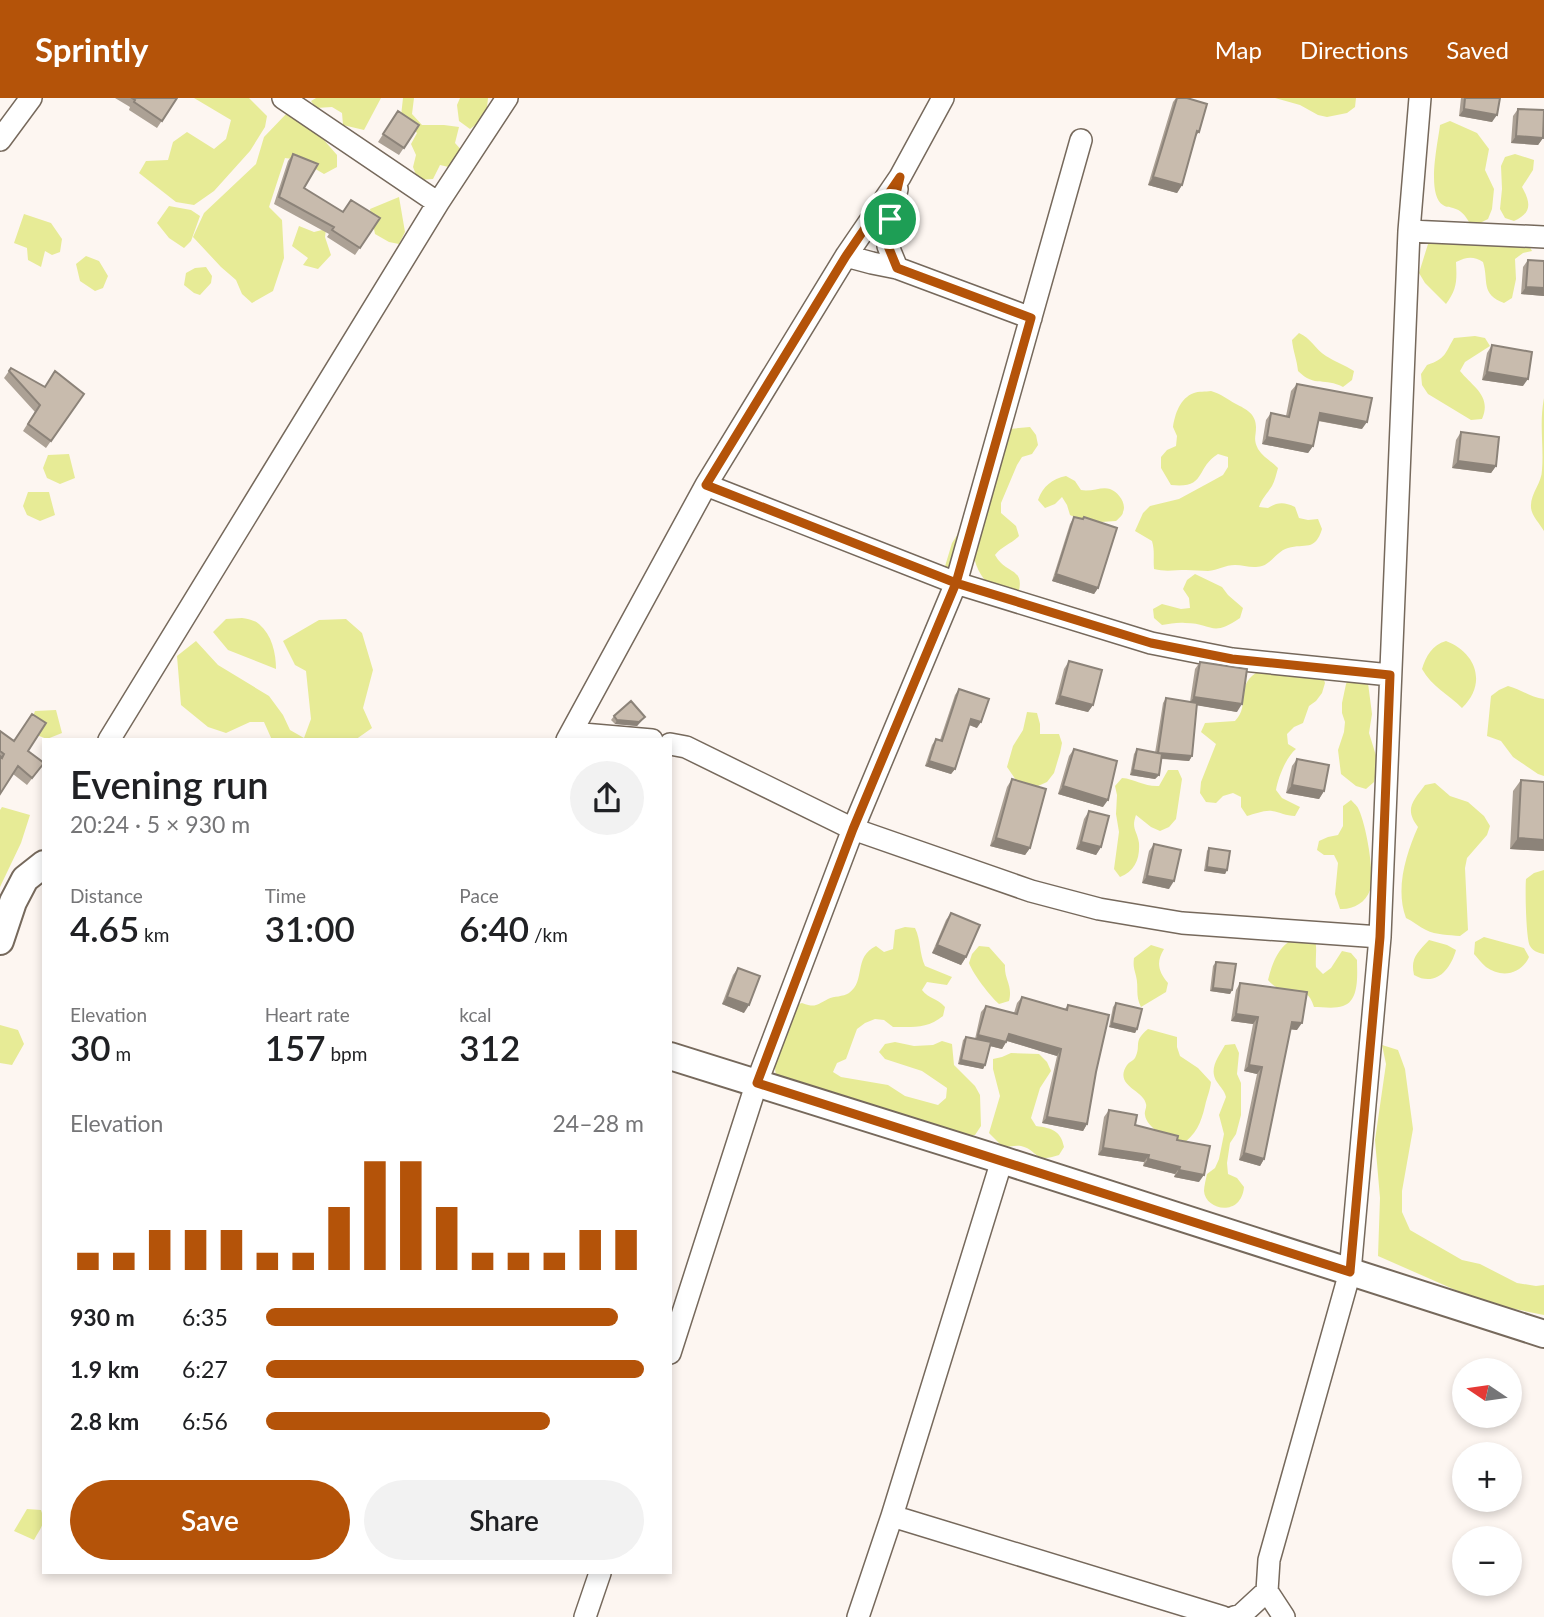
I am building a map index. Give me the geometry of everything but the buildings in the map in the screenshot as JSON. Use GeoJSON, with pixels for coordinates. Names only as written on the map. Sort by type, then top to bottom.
{"type":"FeatureCollection","features":[{"type":"Feature","properties":{"kind":"street"},"geometry":{"type":"LineString","coordinates":[[0,140],[31,98]]}},
{"type":"Feature","properties":{"kind":"street"},"geometry":{"type":"LineString","coordinates":[[283,98],[438,203]]}},
{"type":"Feature","properties":{"kind":"street"},"geometry":{"type":"LineString","coordinates":[[110,738],[438,203],[507,98]]}},
{"type":"Feature","properties":{"kind":"street"},"geometry":{"type":"LineString","coordinates":[[597,738],[569,737],[706,485],[846,256],[900,177],[943,98]]}},
{"type":"Feature","properties":{"kind":"street"},"geometry":{"type":"LineString","coordinates":[[1284,1617],[1267,1591],[1269,1560],[1350,1272],[1380,937],[1409,231],[1420,98]]}},
{"type":"Feature","properties":{"kind":"street"},"geometry":{"type":"LineString","coordinates":[[672,1347],[757,1083],[853,829],[956,583],[1082,140]]}},
{"type":"Feature","properties":{"kind":"street"},"geometry":{"type":"LineString","coordinates":[[897,268],[888,246],[890,219],[900,177]]}},
{"type":"Feature","properties":{"kind":"street"},"geometry":{"type":"LineString","coordinates":[[1409,231],[1544,237]]}},
{"type":"Feature","properties":{"kind":"street"},"geometry":{"type":"LineString","coordinates":[[846,256],[897,268],[1031,318]]}},
{"type":"Feature","properties":{"kind":"street"},"geometry":{"type":"LineString","coordinates":[[706,485],[956,583],[1151,643],[1232,659],[1390,675]]}},
{"type":"Feature","properties":{"kind":"street"},"geometry":{"type":"LineString","coordinates":[[672,744],[686,747],[853,829],[1031,891],[1099,909],[1182,923],[1380,937]]}},
{"type":"Feature","properties":{"kind":"street"},"geometry":{"type":"LineString","coordinates":[[0,941],[13,902],[25,879],[42,866]]}},
{"type":"Feature","properties":{"kind":"street"},"geometry":{"type":"LineString","coordinates":[[672,1057],[1544,1334]]}},
{"type":"Feature","properties":{"kind":"street"},"geometry":{"type":"LineString","coordinates":[[858,1617],[1002,1160]]}},
{"type":"Feature","properties":{"kind":"street"},"geometry":{"type":"LineString","coordinates":[[892,1516],[1223,1617]]}},
{"type":"Feature","properties":{"kind":"street"},"geometry":{"type":"LineString","coordinates":[[586,1617],[600,1574]]}},
{"type":"Feature","properties":{"kind":"street"},"geometry":{"type":"LineString","coordinates":[[1234,1617],[1241,1615],[1267,1591]]}},
{"type":"Feature","properties":{"kind":"green space"},"geometry":{"type":"Polygon","coordinates":[[[194,98],[249,98],[267,116],[265,127],[250,151],[214,191],[194,205],[176,202],[139,173],[146,161],[168,160],[173,142],[187,132],[214,149],[226,139],[231,120],[194,98]]]}},
{"type":"Feature","properties":{"kind":"green space"},"geometry":{"type":"Polygon","coordinates":[[[316,98],[381,98],[364,130],[343,125],[342,113],[332,107],[316,108],[311,101],[316,98]]]}},
{"type":"Feature","properties":{"kind":"green space"},"geometry":{"type":"Polygon","coordinates":[[[403,98],[414,98],[412,114],[422,125],[459,127],[455,143],[464,153],[453,168],[440,165],[433,179],[418,180],[413,167],[416,155],[411,144],[417,133],[401,116],[403,98]]]}},
{"type":"Feature","properties":{"kind":"green space"},"geometry":{"type":"Polygon","coordinates":[[[460,98],[488,98],[486,117],[470,129],[459,121],[457,105],[460,98]]]}},
{"type":"Feature","properties":{"kind":"green space"},"geometry":{"type":"Polygon","coordinates":[[[1275,98],[1356,98],[1355,107],[1347,113],[1327,117],[1275,98]]]}},
{"type":"Feature","properties":{"kind":"green space"},"geometry":{"type":"Polygon","coordinates":[[[288,112],[317,132],[337,155],[337,167],[324,174],[300,160],[285,158],[269,207],[282,220],[284,258],[273,291],[252,303],[242,294],[236,280],[193,237],[204,213],[256,164],[264,137],[288,112]]]}},
{"type":"Feature","properties":{"kind":"green space"},"geometry":{"type":"Polygon","coordinates":[[[1450,121],[1477,133],[1489,149],[1485,170],[1494,189],[1492,209],[1488,219],[1478,224],[1469,222],[1458,210],[1443,205],[1435,190],[1434,168],[1440,125],[1450,121]]]}},
{"type":"Feature","properties":{"kind":"green space"},"geometry":{"type":"Polygon","coordinates":[[[1515,154],[1534,160],[1533,170],[1522,187],[1527,198],[1527,211],[1514,221],[1505,218],[1500,209],[1501,166],[1505,157],[1515,154]]]}},
{"type":"Feature","properties":{"kind":"green space"},"geometry":{"type":"Polygon","coordinates":[[[399,197],[405,232],[399,244],[375,234],[370,209],[399,197]]]}},
{"type":"Feature","properties":{"kind":"green space"},"geometry":{"type":"Polygon","coordinates":[[[169,206],[191,210],[200,216],[191,241],[184,248],[169,238],[157,223],[169,206]]]}},
{"type":"Feature","properties":{"kind":"green space"},"geometry":{"type":"Polygon","coordinates":[[[24,214],[51,223],[62,239],[60,252],[52,255],[45,251],[41,267],[28,260],[27,248],[14,243],[24,214]]]}},
{"type":"Feature","properties":{"kind":"green space"},"geometry":{"type":"Polygon","coordinates":[[[299,226],[314,232],[326,229],[325,237],[331,255],[318,269],[303,265],[308,258],[292,246],[299,226]]]}},
{"type":"Feature","properties":{"kind":"green space"},"geometry":{"type":"Polygon","coordinates":[[[1436,238],[1527,242],[1532,251],[1515,259],[1516,279],[1512,298],[1504,303],[1488,291],[1483,262],[1470,258],[1456,262],[1456,284],[1446,304],[1419,273],[1428,244],[1436,238]]]}},
{"type":"Feature","properties":{"kind":"green space"},"geometry":{"type":"Polygon","coordinates":[[[86,256],[99,261],[108,276],[103,288],[95,291],[80,281],[76,264],[86,256]]]}},
{"type":"Feature","properties":{"kind":"green space"},"geometry":{"type":"Polygon","coordinates":[[[206,267],[212,276],[211,283],[200,295],[194,293],[184,285],[186,273],[195,268],[206,267]]]}},
{"type":"Feature","properties":{"kind":"green space"},"geometry":{"type":"Polygon","coordinates":[[[1299,333],[1326,356],[1354,371],[1352,380],[1343,387],[1315,381],[1298,371],[1292,340],[1299,333]]]}},
{"type":"Feature","properties":{"kind":"green space"},"geometry":{"type":"Polygon","coordinates":[[[1454,338],[1485,338],[1490,346],[1465,362],[1460,371],[1480,392],[1485,404],[1482,419],[1471,420],[1428,394],[1422,385],[1421,374],[1427,365],[1444,355],[1454,338]]]}},
{"type":"Feature","properties":{"kind":"green space"},"geometry":{"type":"Polygon","coordinates":[[[1211,391],[1250,412],[1256,422],[1255,440],[1258,449],[1278,468],[1272,486],[1259,507],[1268,508],[1281,503],[1291,505],[1295,507],[1299,518],[1318,519],[1322,529],[1313,544],[1284,550],[1262,566],[1231,565],[1208,571],[1154,569],[1152,541],[1135,531],[1143,513],[1150,506],[1179,499],[1223,475],[1228,467],[1228,457],[1218,454],[1206,465],[1196,481],[1182,485],[1171,485],[1161,468],[1161,457],[1176,446],[1177,436],[1173,427],[1182,403],[1189,395],[1211,391]]]}},
{"type":"Feature","properties":{"kind":"green space"},"geometry":{"type":"Polygon","coordinates":[[[1544,398],[1544,531],[1531,507],[1541,475],[1544,398]]]}},
{"type":"Feature","properties":{"kind":"green space"},"geometry":{"type":"Polygon","coordinates":[[[1030,427],[1036,435],[1038,445],[1032,454],[1022,457],[1001,503],[1001,513],[1016,526],[1019,536],[995,555],[1017,575],[1020,585],[1018,594],[1002,593],[991,587],[981,575],[975,561],[943,573],[952,543],[963,526],[1009,429],[1030,427]]]}},
{"type":"Feature","properties":{"kind":"green space"},"geometry":{"type":"Polygon","coordinates":[[[69,454],[75,478],[60,484],[47,478],[43,468],[48,455],[69,454]]]}},
{"type":"Feature","properties":{"kind":"green space"},"geometry":{"type":"Polygon","coordinates":[[[1066,476],[1075,481],[1081,490],[1113,490],[1123,502],[1122,514],[1116,521],[1086,523],[1070,515],[1062,497],[1045,508],[1038,500],[1045,487],[1066,476]]]}},
{"type":"Feature","properties":{"kind":"green space"},"geometry":{"type":"Polygon","coordinates":[[[28,492],[49,492],[55,515],[40,521],[27,515],[23,506],[28,492]]]}},
{"type":"Feature","properties":{"kind":"green space"},"geometry":{"type":"Polygon","coordinates":[[[1195,574],[1222,587],[1243,608],[1240,618],[1223,627],[1212,628],[1182,623],[1162,625],[1154,618],[1153,609],[1162,604],[1181,609],[1190,608],[1189,598],[1183,589],[1187,580],[1195,574]]]}},
{"type":"Feature","properties":{"kind":"green space"},"geometry":{"type":"Polygon","coordinates":[[[242,618],[257,623],[267,633],[274,651],[276,669],[228,650],[213,632],[226,619],[242,618]]]}},
{"type":"Feature","properties":{"kind":"green space"},"geometry":{"type":"Polygon","coordinates":[[[346,619],[362,633],[373,670],[363,708],[372,728],[358,738],[304,738],[311,719],[306,671],[295,665],[283,641],[319,620],[346,619]]]}},
{"type":"Feature","properties":{"kind":"green space"},"geometry":{"type":"Polygon","coordinates":[[[196,641],[218,665],[269,696],[290,730],[304,738],[271,738],[264,722],[250,722],[226,733],[208,727],[181,705],[177,656],[196,641]]]}},
{"type":"Feature","properties":{"kind":"green space"},"geometry":{"type":"Polygon","coordinates":[[[1446,641],[1465,653],[1475,670],[1474,689],[1462,708],[1435,686],[1422,669],[1430,652],[1446,641]]]}},
{"type":"Feature","properties":{"kind":"green space"},"geometry":{"type":"Polygon","coordinates":[[[1261,670],[1322,674],[1325,683],[1322,693],[1309,706],[1303,723],[1287,734],[1288,744],[1296,749],[1283,768],[1276,790],[1282,798],[1300,807],[1295,816],[1269,811],[1247,816],[1241,807],[1241,797],[1233,793],[1223,796],[1216,803],[1206,802],[1200,793],[1201,782],[1216,744],[1201,732],[1205,723],[1235,721],[1240,715],[1247,682],[1261,670]]]}},
{"type":"Feature","properties":{"kind":"green space"},"geometry":{"type":"Polygon","coordinates":[[[1350,676],[1368,683],[1372,714],[1369,733],[1378,762],[1374,782],[1366,789],[1356,786],[1341,774],[1338,750],[1345,722],[1342,703],[1350,676]]]}},
{"type":"Feature","properties":{"kind":"green space"},"geometry":{"type":"Polygon","coordinates":[[[1508,686],[1544,699],[1544,776],[1513,757],[1501,741],[1487,736],[1491,696],[1508,686]]]}},
{"type":"Feature","properties":{"kind":"green space"},"geometry":{"type":"Polygon","coordinates":[[[56,710],[62,733],[50,738],[34,734],[30,724],[35,711],[56,710]]]}},
{"type":"Feature","properties":{"kind":"green space"},"geometry":{"type":"Polygon","coordinates":[[[1027,712],[1037,713],[1040,734],[1059,734],[1062,743],[1054,773],[1047,782],[1038,786],[1018,783],[1007,767],[1013,746],[1023,730],[1027,712]]]}},
{"type":"Feature","properties":{"kind":"green space"},"geometry":{"type":"Polygon","coordinates":[[[1168,770],[1178,770],[1182,779],[1176,819],[1169,827],[1160,831],[1136,815],[1134,823],[1139,854],[1133,868],[1120,877],[1114,869],[1119,832],[1115,786],[1122,778],[1159,786],[1168,770]]]}},
{"type":"Feature","properties":{"kind":"green space"},"geometry":{"type":"Polygon","coordinates":[[[1435,783],[1450,796],[1468,802],[1484,816],[1490,826],[1487,835],[1467,858],[1465,868],[1468,930],[1460,936],[1438,934],[1423,929],[1406,918],[1403,907],[1403,872],[1418,827],[1412,815],[1412,805],[1425,785],[1435,783]]]}},
{"type":"Feature","properties":{"kind":"green space"},"geometry":{"type":"Polygon","coordinates":[[[1351,800],[1358,808],[1364,825],[1371,861],[1371,882],[1368,895],[1362,902],[1354,907],[1340,909],[1335,894],[1338,863],[1334,855],[1324,855],[1317,850],[1319,841],[1338,835],[1343,826],[1343,806],[1351,800]]]}},
{"type":"Feature","properties":{"kind":"green space"},"geometry":{"type":"Polygon","coordinates":[[[2,807],[30,815],[21,843],[0,887],[0,810],[2,807]]]}},
{"type":"Feature","properties":{"kind":"green space"},"geometry":{"type":"Polygon","coordinates":[[[1544,870],[1544,954],[1533,949],[1529,942],[1526,879],[1544,870]]]}},
{"type":"Feature","properties":{"kind":"green space"},"geometry":{"type":"Polygon","coordinates":[[[915,928],[925,966],[952,977],[947,985],[927,982],[922,990],[945,1007],[943,1016],[931,1023],[913,1027],[893,1027],[884,1020],[875,1019],[865,1023],[857,1029],[846,1059],[837,1063],[833,1072],[841,1077],[888,1085],[905,1096],[938,1105],[946,1098],[947,1088],[922,1071],[885,1059],[879,1052],[885,1044],[895,1042],[914,1046],[933,1045],[942,1041],[952,1044],[954,1065],[975,1086],[980,1095],[981,1126],[975,1135],[964,1136],[777,1078],[776,1051],[793,1006],[802,1003],[816,1005],[849,993],[857,982],[864,956],[876,946],[884,952],[893,949],[895,930],[915,928]]]}},
{"type":"Feature","properties":{"kind":"green space"},"geometry":{"type":"Polygon","coordinates":[[[1314,937],[1316,967],[1323,974],[1331,968],[1342,951],[1351,953],[1357,960],[1355,993],[1343,1006],[1314,1007],[1311,998],[1306,994],[1282,989],[1268,980],[1274,961],[1285,944],[1297,938],[1314,937]]]}},
{"type":"Feature","properties":{"kind":"green space"},"geometry":{"type":"Polygon","coordinates":[[[1484,937],[1524,948],[1529,957],[1516,971],[1498,973],[1484,965],[1474,954],[1475,942],[1484,937]]]}},
{"type":"Feature","properties":{"kind":"green space"},"geometry":{"type":"Polygon","coordinates":[[[1429,940],[1456,950],[1446,970],[1429,979],[1414,975],[1413,964],[1421,948],[1429,940]]]}},
{"type":"Feature","properties":{"kind":"green space"},"geometry":{"type":"Polygon","coordinates":[[[1151,945],[1164,949],[1159,966],[1168,983],[1166,992],[1141,1007],[1134,958],[1151,945]]]}},
{"type":"Feature","properties":{"kind":"green space"},"geometry":{"type":"Polygon","coordinates":[[[979,946],[989,947],[1005,965],[1009,1001],[999,1004],[971,968],[969,963],[972,954],[979,946]]]}},
{"type":"Feature","properties":{"kind":"green space"},"geometry":{"type":"Polygon","coordinates":[[[0,1025],[18,1030],[24,1044],[12,1065],[0,1063],[0,1025]]]}},
{"type":"Feature","properties":{"kind":"green space"},"geometry":{"type":"Polygon","coordinates":[[[1148,1029],[1177,1037],[1180,1056],[1198,1068],[1211,1082],[1200,1123],[1191,1137],[1181,1145],[1165,1137],[1146,1120],[1144,1099],[1124,1078],[1127,1065],[1137,1054],[1140,1037],[1148,1029]]]}},
{"type":"Feature","properties":{"kind":"green space"},"geometry":{"type":"Polygon","coordinates":[[[1235,1044],[1239,1053],[1237,1074],[1241,1083],[1241,1115],[1236,1134],[1230,1143],[1227,1163],[1228,1174],[1237,1178],[1244,1187],[1237,1203],[1223,1208],[1210,1203],[1204,1189],[1207,1174],[1215,1168],[1219,1159],[1224,1134],[1219,1115],[1226,1097],[1215,1077],[1214,1067],[1225,1045],[1235,1044]]]}},
{"type":"Feature","properties":{"kind":"green space"},"geometry":{"type":"Polygon","coordinates":[[[1382,1045],[1398,1050],[1405,1069],[1413,1129],[1402,1191],[1402,1212],[1410,1230],[1462,1260],[1480,1264],[1517,1283],[1544,1285],[1544,1315],[1485,1303],[1378,1256],[1380,1198],[1375,1140],[1386,1064],[1382,1045]]]}},
{"type":"Feature","properties":{"kind":"green space"},"geometry":{"type":"Polygon","coordinates":[[[1011,1053],[1039,1054],[1047,1062],[1051,1071],[1040,1088],[1031,1118],[1036,1126],[1051,1129],[1058,1134],[1064,1147],[1059,1155],[1045,1158],[1021,1146],[1003,1147],[989,1133],[1000,1096],[993,1059],[1011,1053]]]}},
{"type":"Feature","properties":{"kind":"green space"},"geometry":{"type":"Polygon","coordinates":[[[27,1509],[41,1510],[42,1525],[34,1540],[14,1531],[27,1509]]]}},
{"type":"Feature","properties":{"kind":"route"},"geometry":{"type":"LineString","coordinates":[[890,219],[888,246],[897,268],[1031,318],[956,583],[853,829],[757,1083],[1350,1272],[1380,937],[1390,675],[1232,659],[1151,643],[956,583],[706,485],[846,256],[900,177],[890,219]]}}]}
